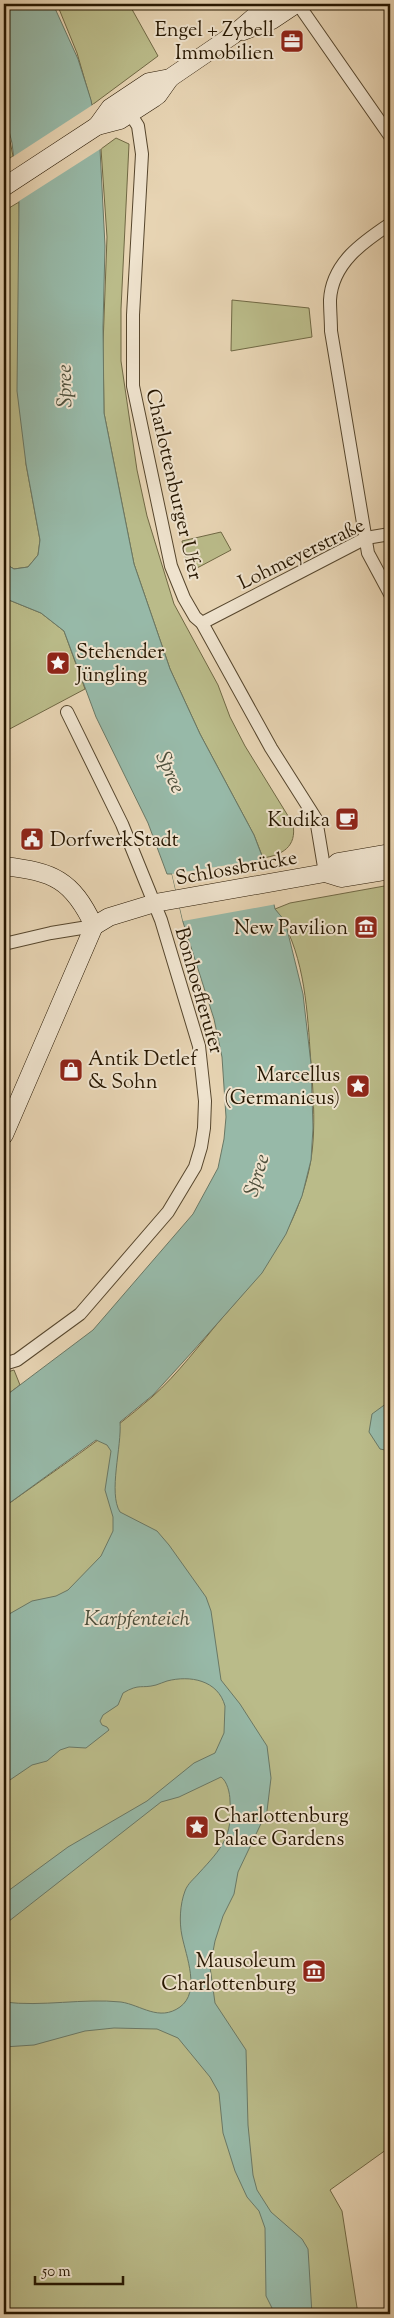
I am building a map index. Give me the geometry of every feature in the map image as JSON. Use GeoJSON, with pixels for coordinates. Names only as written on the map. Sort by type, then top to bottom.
{"type":"FeatureCollection","features":[{"type":"Feature","properties":{"kind":"main road"},"geometry":{"type":"LineString","coordinates":[[4,187],[115,114],[158,95],[170,78],[233,35],[270,4]]}},
{"type":"Feature","properties":{"kind":"main road"},"geometry":{"type":"LineString","coordinates":[[233,35],[272,20],[297,4]]}},
{"type":"Feature","properties":{"kind":"main road"},"geometry":{"type":"LineString","coordinates":[[325,874],[338,862],[390,853]]}},
{"type":"Feature","properties":{"kind":"main road"},"geometry":{"type":"LineString","coordinates":[[4,866],[40,872],[59,879],[84,904],[94,926],[4,1135]]}},
{"type":"Feature","properties":{"kind":"main road"},"geometry":{"type":"LineString","coordinates":[[325,874],[341,878],[390,870]]}},
{"type":"Feature","properties":{"kind":"main road","name":"Schlossbrücke"},"geometry":{"type":"LineString","coordinates":[[94,926],[109,917],[155,903],[325,874]]}},
{"type":"Feature","properties":{"kind":"street"},"geometry":{"type":"LineString","coordinates":[[297,4],[390,136]]}},
{"type":"Feature","properties":{"kind":"street","name":"Charlottenburger Ufer"},"geometry":{"type":"LineString","coordinates":[[115,114],[138,126],[142,154],[133,315],[132,386],[171,566],[184,598],[195,617],[202,623],[271,748],[316,820],[325,874]]}},
{"type":"Feature","properties":{"kind":"street"},"geometry":{"type":"LineString","coordinates":[[390,224],[353,251],[338,271],[330,298],[332,331],[368,553],[390,594]]}},
{"type":"Feature","properties":{"kind":"street","name":"Lohmeyerstraße"},"geometry":{"type":"LineString","coordinates":[[202,623],[366,538],[390,534]]}},
{"type":"Feature","properties":{"kind":"street","name":"Bonhoefferufer"},"geometry":{"type":"LineString","coordinates":[[4,1364],[17,1360],[80,1314],[168,1212],[195,1167],[202,1148],[205,1101],[199,1046],[192,1017],[155,903],[122,824],[67,712]]}},
{"type":"Feature","properties":{"kind":"street"},"geometry":{"type":"LineString","coordinates":[[4,944],[51,932],[94,926]]}},
{"type":"Feature","properties":{"kind":"green space"},"geometry":{"type":"Polygon","coordinates":[[[57,4],[129,4],[158,56],[92,105],[77,53],[57,4]]]}},
{"type":"Feature","properties":{"kind":"green space"},"geometry":{"type":"Polygon","coordinates":[[[4,111],[13,156],[4,162],[4,111]]]}},
{"type":"Feature","properties":{"kind":"green space"},"geometry":{"type":"Polygon","coordinates":[[[116,138],[129,144],[121,309],[121,361],[137,470],[147,516],[174,604],[218,685],[230,717],[245,746],[293,824],[293,839],[290,844],[282,852],[270,857],[263,858],[254,835],[200,734],[170,669],[134,564],[104,413],[103,345],[107,237],[101,149],[116,138]]]}},
{"type":"Feature","properties":{"kind":"green space"},"geometry":{"type":"Polygon","coordinates":[[[19,202],[26,464],[40,540],[38,555],[28,567],[14,569],[4,563],[4,211],[19,202]]]}},
{"type":"Feature","properties":{"kind":"green space"},"geometry":{"type":"Polygon","coordinates":[[[232,300],[309,308],[312,337],[231,351],[232,300]]]}},
{"type":"Feature","properties":{"kind":"green space"},"geometry":{"type":"Polygon","coordinates":[[[221,532],[231,550],[199,567],[188,570],[182,541],[221,532]]]}},
{"type":"Feature","properties":{"kind":"green space"},"geometry":{"type":"Polygon","coordinates":[[[4,598],[41,613],[64,631],[85,689],[4,732],[4,598]]]}},
{"type":"Feature","properties":{"kind":"green space","name":"Charlottenburg Palace Gardens"},"geometry":{"type":"Polygon","coordinates":[[[390,885],[390,2147],[330,2190],[342,2211],[358,2314],[4,2314],[4,1507],[98,1440],[162,1388],[250,1286],[274,1253],[301,1199],[310,1163],[314,1131],[309,1032],[302,977],[292,941],[275,909],[290,903],[390,885]]]}},
{"type":"Feature","properties":{"kind":"green space"},"geometry":{"type":"Polygon","coordinates":[[[14,1370],[20,1385],[4,1397],[4,1373],[14,1370]]]}},
{"type":"Feature","properties":{"kind":"water"},"geometry":{"type":"Polygon","coordinates":[[[4,4],[53,4],[78,59],[91,100],[100,149],[105,246],[103,327],[104,413],[134,564],[170,669],[200,734],[254,835],[265,864],[275,909],[285,921],[303,994],[311,1064],[313,1128],[311,1160],[302,1196],[286,1234],[262,1273],[153,1395],[120,1422],[115,1493],[120,1512],[157,1531],[206,1597],[211,1611],[221,1680],[240,1704],[267,1746],[271,1778],[267,1811],[238,1872],[234,1894],[223,1916],[215,1941],[210,1967],[215,2003],[246,2050],[248,2125],[253,2175],[257,2190],[271,2212],[302,2239],[308,2249],[312,2314],[275,2314],[266,2296],[265,2228],[259,2211],[247,2197],[235,2171],[223,2133],[219,2093],[210,2077],[178,2038],[157,2029],[114,2028],[85,2031],[34,2045],[4,2047],[4,2002],[33,2004],[92,2001],[121,2002],[157,2013],[165,2013],[180,2007],[190,1992],[191,1983],[189,1963],[180,1925],[183,1896],[189,1883],[214,1856],[228,1833],[230,1798],[225,1781],[221,1777],[179,1797],[161,1802],[4,1925],[4,1895],[8,1891],[68,1847],[147,1801],[194,1763],[215,1753],[224,1733],[225,1706],[216,1690],[210,1685],[194,1679],[176,1679],[157,1685],[137,1687],[123,1693],[118,1705],[103,1715],[100,1721],[109,1730],[86,1748],[69,1747],[60,1750],[47,1761],[32,1765],[4,1784],[4,1617],[32,1601],[56,1596],[68,1590],[101,1556],[113,1531],[113,1517],[105,1490],[111,1451],[107,1445],[96,1440],[4,1507],[4,1397],[93,1330],[193,1214],[218,1168],[226,1117],[222,1057],[214,1019],[183,922],[172,874],[167,874],[148,823],[96,717],[64,631],[41,613],[4,598],[4,563],[14,569],[28,567],[38,555],[40,540],[26,464],[17,391],[19,202],[12,143],[4,111],[4,4]]]}},
{"type":"Feature","properties":{"kind":"water"},"geometry":{"type":"Polygon","coordinates":[[[387,1403],[390,1404],[390,1451],[380,1449],[369,1432],[372,1414],[387,1403]]]}},
{"type":"Feature","properties":{"kind":"pier"},"geometry":{"type":"Polygon","coordinates":[[[94,104],[102,148],[16,203],[11,158],[94,104]]]}},
{"type":"Feature","properties":{"kind":"pier"},"geometry":{"type":"Polygon","coordinates":[[[266,859],[277,904],[183,921],[172,874],[266,859]]]}},
{"type":"Feature","properties":{"kind":"place","name":"Engel + Zybell Immobilien"},"geometry":{"type":"Point","coordinates":[292,41]}},
{"type":"Feature","properties":{"kind":"place","name":"Stehender Jüngling"},"geometry":{"type":"Point","coordinates":[58,663]}},
{"type":"Feature","properties":{"kind":"place","name":"Kudika"},"geometry":{"type":"Point","coordinates":[347,819]}},
{"type":"Feature","properties":{"kind":"place","name":"DorfwerkStadt"},"geometry":{"type":"Point","coordinates":[32,839]}},
{"type":"Feature","properties":{"kind":"place","name":"New Pavilion"},"geometry":{"type":"Point","coordinates":[366,927]}},
{"type":"Feature","properties":{"kind":"place","name":"Antik Detlef & Sohn"},"geometry":{"type":"Point","coordinates":[71,1070]}},
{"type":"Feature","properties":{"kind":"place","name":"Marcellus (Germanicus)"},"geometry":{"type":"Point","coordinates":[358,1086]}},
{"type":"Feature","properties":{"kind":"place","name":"Charlottenburg Palace Gardens"},"geometry":{"type":"Point","coordinates":[197,1827]}},
{"type":"Feature","properties":{"kind":"place","name":"Mausoleum Charlottenburg"},"geometry":{"type":"Point","coordinates":[314,1971]}},
{"type":"Feature","properties":{"kind":"water label","name":"Spree"},"geometry":{"type":"Point","coordinates":[64,386]}},
{"type":"Feature","properties":{"kind":"water label","name":"Spree"},"geometry":{"type":"Point","coordinates":[171,772]}},
{"type":"Feature","properties":{"kind":"water label","name":"Spree"},"geometry":{"type":"Point","coordinates":[256,1175]}},
{"type":"Feature","properties":{"kind":"water label","name":"Karpfenteich"},"geometry":{"type":"Point","coordinates":[137,1618]}}]}
